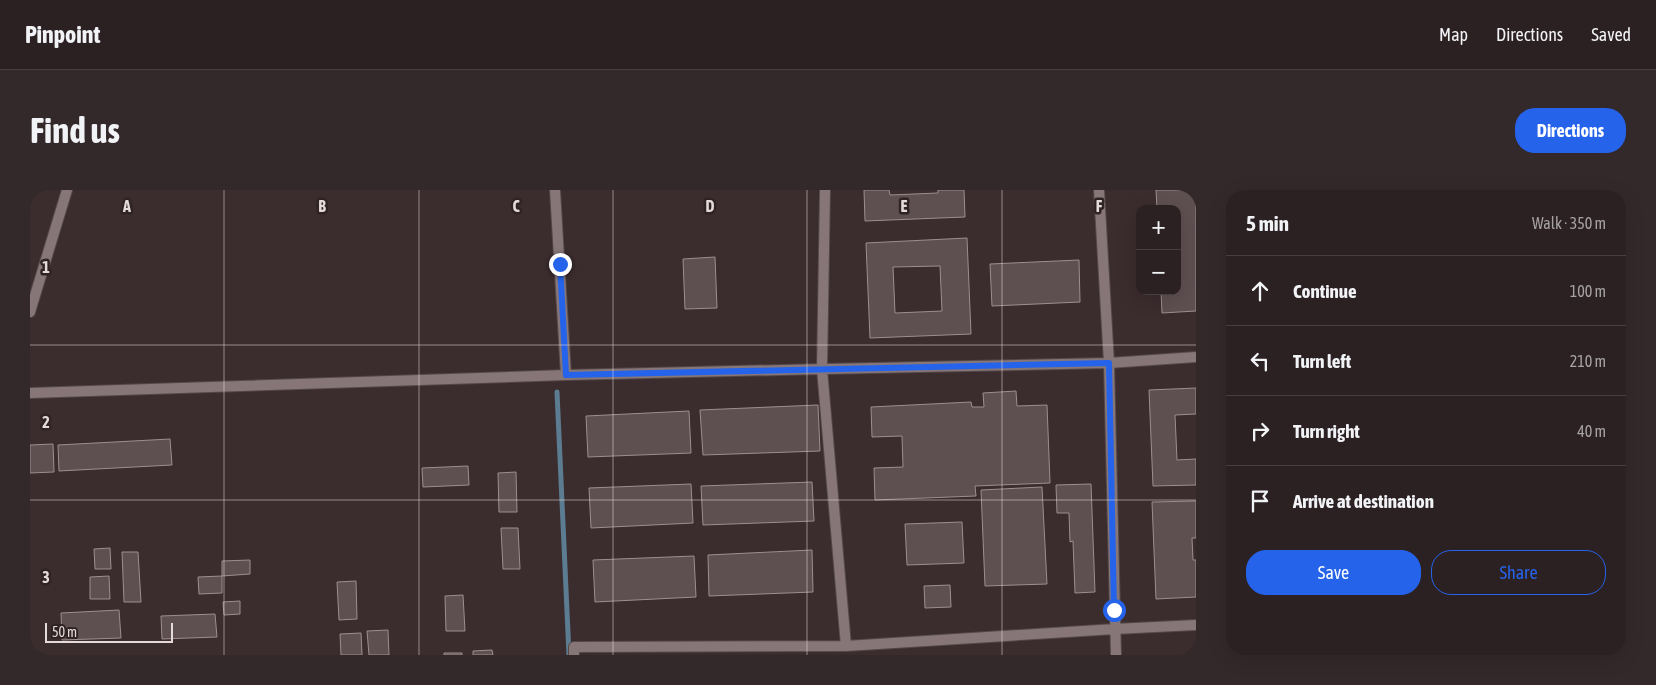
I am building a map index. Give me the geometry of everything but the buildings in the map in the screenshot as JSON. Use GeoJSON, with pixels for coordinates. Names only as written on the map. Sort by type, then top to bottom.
{"type":"FeatureCollection","features":[{"type":"Feature","properties":{"kind":"lane"},"geometry":{"type":"LineString","coordinates":[[30,312],[67,190]]}},
{"type":"Feature","properties":{"kind":"lane"},"geometry":{"type":"LineString","coordinates":[[555,190],[566,375]]}},
{"type":"Feature","properties":{"kind":"lane"},"geometry":{"type":"LineString","coordinates":[[825,190],[822,369],[846,646]]}},
{"type":"Feature","properties":{"kind":"lane"},"geometry":{"type":"LineString","coordinates":[[1098,190],[1109,363],[1116,655]]}},
{"type":"Feature","properties":{"kind":"lane"},"geometry":{"type":"LineString","coordinates":[[30,393],[566,375],[1109,363],[1196,357]]}},
{"type":"Feature","properties":{"kind":"lane"},"geometry":{"type":"LineString","coordinates":[[574,655],[574,647],[846,646],[1114,629],[1196,626]]}},
{"type":"Feature","properties":{"kind":"waterway"},"geometry":{"type":"LineString","coordinates":[[557,392],[569,655]]}},
{"type":"Feature","properties":{"kind":"route"},"geometry":{"type":"LineString","coordinates":[[560,264],[566,375],[1109,363],[1114,610]]}}]}
